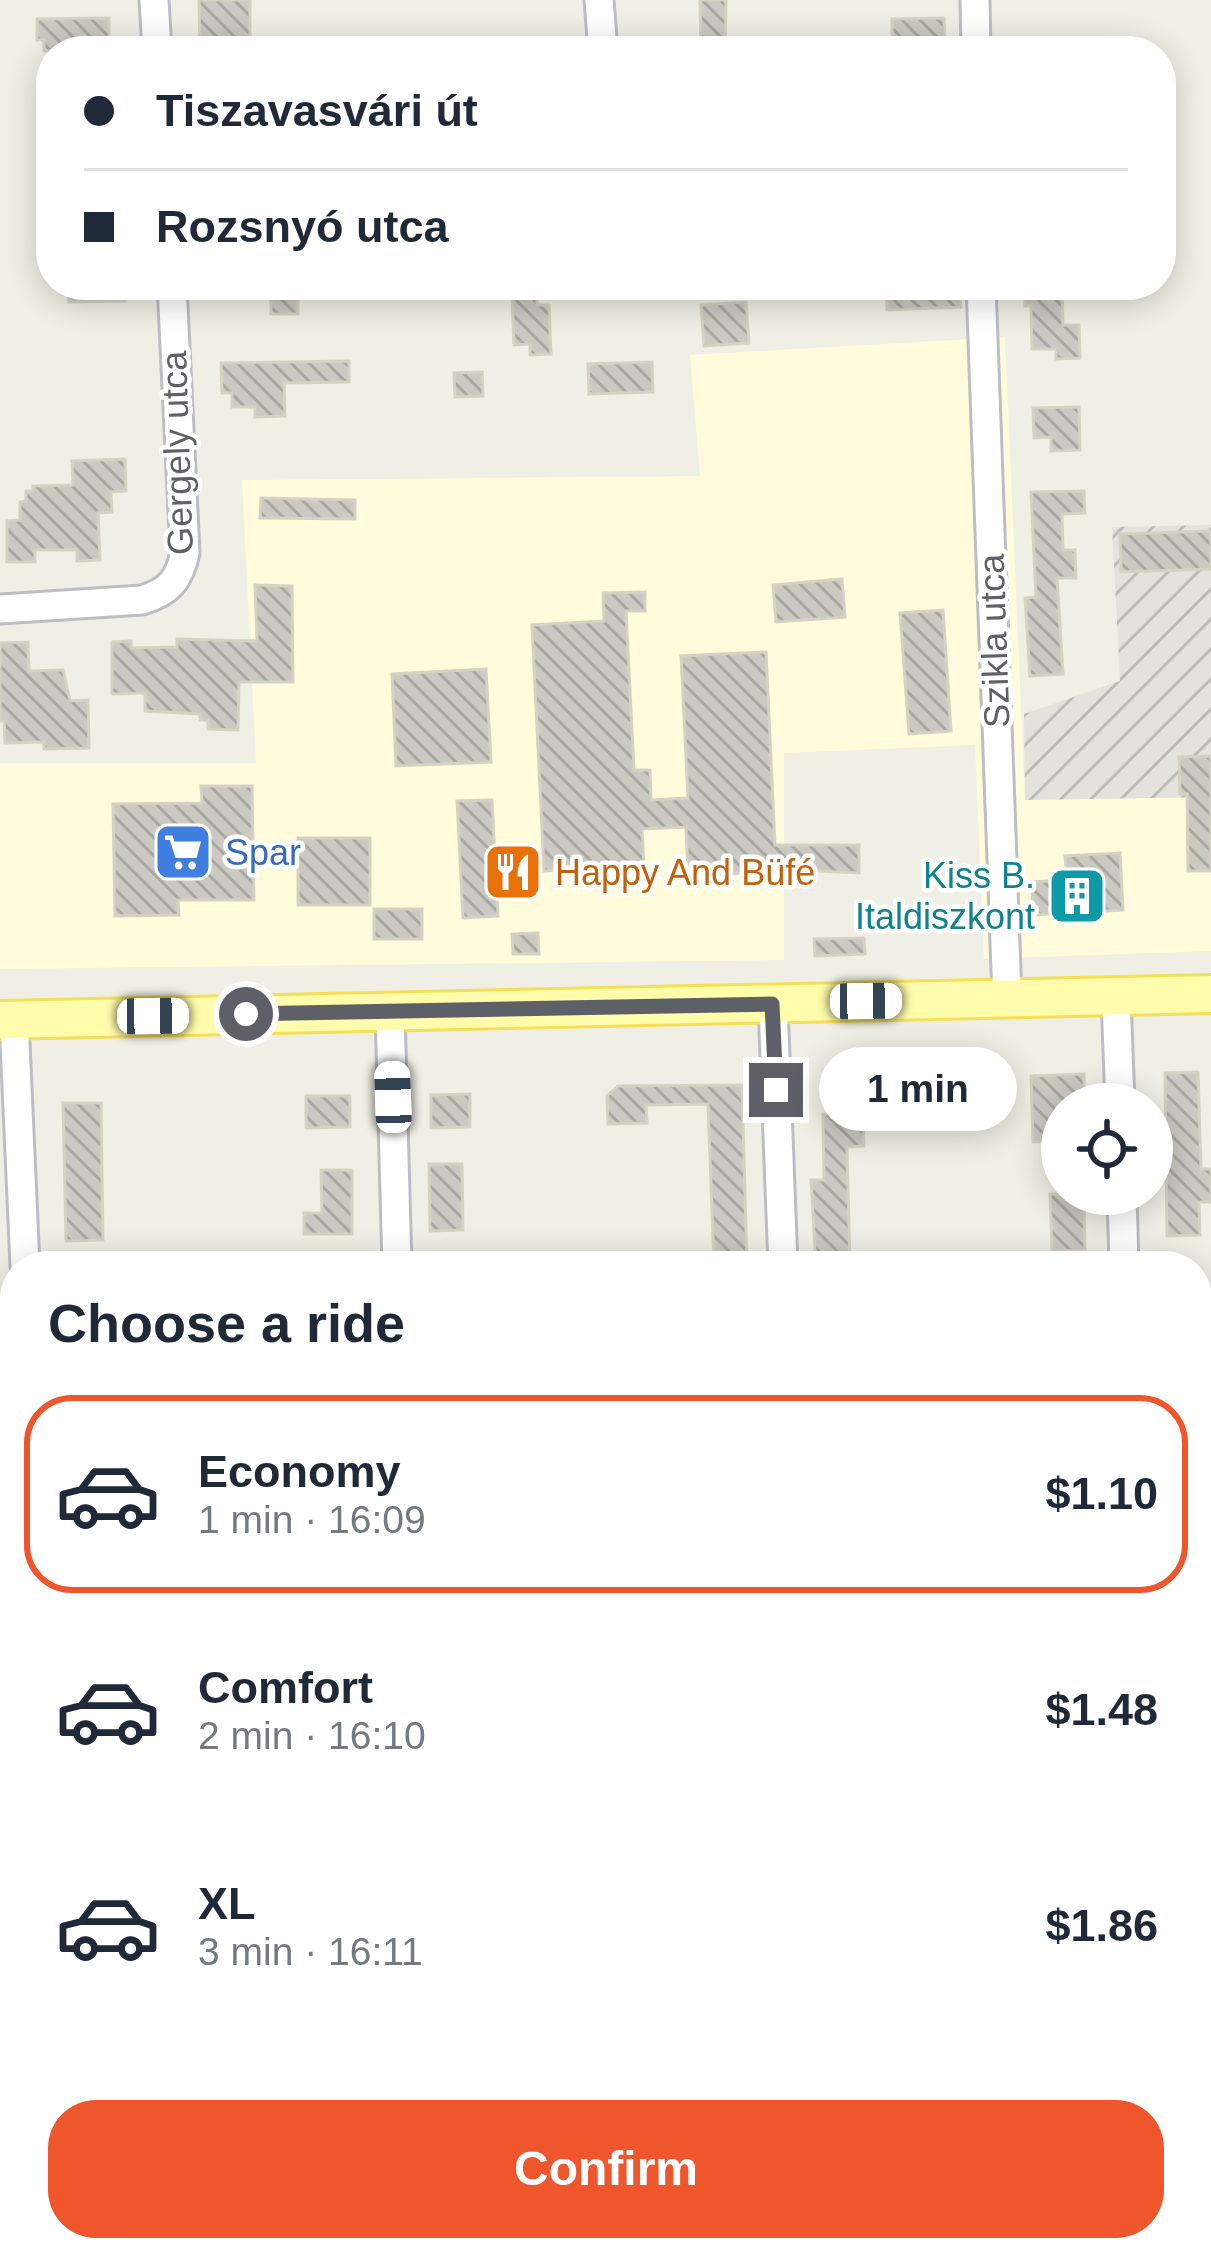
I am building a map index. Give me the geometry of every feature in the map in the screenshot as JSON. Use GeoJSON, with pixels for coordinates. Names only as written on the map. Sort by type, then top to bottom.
{"type":"FeatureCollection","features":[{"type":"Feature","properties":{"kind":"main road"},"geometry":{"type":"LineString","coordinates":[[7,1020],[1211,994]]}},
{"type":"Feature","properties":{"kind":"street"},"geometry":{"type":"LineString","coordinates":[[154,0],[156,36]]}},
{"type":"Feature","properties":{"kind":"street"},"geometry":{"type":"LineString","coordinates":[[599,0],[601,36]]}},
{"type":"Feature","properties":{"kind":"street"},"geometry":{"type":"LineString","coordinates":[[975,0],[976,36]]}},
{"type":"Feature","properties":{"kind":"street","name":"Gergely utca"},"geometry":{"type":"LineString","coordinates":[[0,609],[142,601],[163,594],[181,573],[185,553],[173,300]]}},
{"type":"Feature","properties":{"kind":"street","name":"Szikla utca"},"geometry":{"type":"LineString","coordinates":[[982,300],[1007,998]]}},
{"type":"Feature","properties":{"kind":"street"},"geometry":{"type":"LineString","coordinates":[[1116,997],[1119,1083]]}},
{"type":"Feature","properties":{"kind":"street"},"geometry":{"type":"LineString","coordinates":[[772,1004],[782,1251]]}},
{"type":"Feature","properties":{"kind":"street"},"geometry":{"type":"LineString","coordinates":[[391,1012],[397,1251]]}},
{"type":"Feature","properties":{"kind":"street"},"geometry":{"type":"LineString","coordinates":[[7,1020],[24,1251]]}},
{"type":"Feature","properties":{"kind":"street"},"geometry":{"type":"LineString","coordinates":[[1123,1215],[1124,1251]]}},
{"type":"Feature","properties":{"kind":"shaded area"},"geometry":{"type":"Polygon","coordinates":[[[1005,337],[1025,800],[1211,797],[1211,951],[984,959],[975,745],[784,753],[784,960],[0,969],[0,763],[256,763],[242,480],[700,476],[690,355],[1005,337]]]}},
{"type":"Feature","properties":{"kind":"shaded area"},"geometry":{"type":"Polygon","coordinates":[[[1211,525],[1211,797],[1025,800],[1024,714],[1120,681],[1112,527],[1211,525]]]}},
{"type":"Feature","properties":{"kind":"building"},"geometry":{"type":"Polygon","coordinates":[[[199,0],[250,0],[250,36],[200,36],[199,0]]]}},
{"type":"Feature","properties":{"kind":"building"},"geometry":{"type":"Polygon","coordinates":[[[700,0],[726,0],[725,36],[701,36],[700,0]]]}},
{"type":"Feature","properties":{"kind":"building"},"geometry":{"type":"Polygon","coordinates":[[[109,18],[109,36],[37,36],[37,19],[109,18]]]}},
{"type":"Feature","properties":{"kind":"building"},"geometry":{"type":"Polygon","coordinates":[[[944,18],[945,36],[892,36],[892,19],[944,18]]]}},
{"type":"Feature","properties":{"kind":"building"},"geometry":{"type":"Polygon","coordinates":[[[271,300],[298,300],[298,314],[271,314],[271,300]]]}},
{"type":"Feature","properties":{"kind":"building"},"geometry":{"type":"Polygon","coordinates":[[[512,300],[549,305],[551,354],[530,355],[530,344],[514,345],[512,300]]]}},
{"type":"Feature","properties":{"kind":"building"},"geometry":{"type":"Polygon","coordinates":[[[887,300],[961,300],[961,307],[887,310],[887,300]]]}},
{"type":"Feature","properties":{"kind":"building"},"geometry":{"type":"Polygon","coordinates":[[[1025,300],[1062,300],[1063,325],[1079,325],[1080,358],[1056,359],[1056,349],[1032,349],[1031,306],[1025,306],[1025,300]]]}},
{"type":"Feature","properties":{"kind":"building"},"geometry":{"type":"Polygon","coordinates":[[[746,302],[749,343],[704,346],[701,305],[746,302]]]}},
{"type":"Feature","properties":{"kind":"building"},"geometry":{"type":"Polygon","coordinates":[[[349,361],[349,382],[284,383],[285,416],[255,417],[255,407],[232,407],[232,393],[222,393],[221,363],[349,361]]]}},
{"type":"Feature","properties":{"kind":"building"},"geometry":{"type":"Polygon","coordinates":[[[652,362],[653,392],[589,394],[588,364],[652,362]]]}},
{"type":"Feature","properties":{"kind":"building"},"geometry":{"type":"Polygon","coordinates":[[[482,372],[483,396],[455,397],[454,373],[482,372]]]}},
{"type":"Feature","properties":{"kind":"building"},"geometry":{"type":"Polygon","coordinates":[[[1079,407],[1080,450],[1051,451],[1051,437],[1034,438],[1033,408],[1079,407]]]}},
{"type":"Feature","properties":{"kind":"building"},"geometry":{"type":"Polygon","coordinates":[[[125,459],[126,491],[111,492],[112,512],[98,513],[100,560],[77,561],[77,550],[35,550],[35,562],[7,562],[7,521],[20,520],[20,502],[26,501],[26,491],[33,491],[33,486],[73,485],[72,461],[125,459]]]}},
{"type":"Feature","properties":{"kind":"building"},"geometry":{"type":"Polygon","coordinates":[[[1084,491],[1085,513],[1062,514],[1063,550],[1075,550],[1076,578],[1057,578],[1063,674],[1030,676],[1025,598],[1036,597],[1031,492],[1084,491]]]}},
{"type":"Feature","properties":{"kind":"building"},"geometry":{"type":"Polygon","coordinates":[[[261,498],[355,500],[355,519],[260,518],[261,498]]]}},
{"type":"Feature","properties":{"kind":"building"},"geometry":{"type":"Polygon","coordinates":[[[1211,531],[1211,569],[1121,572],[1120,534],[1211,531]]]}},
{"type":"Feature","properties":{"kind":"building"},"geometry":{"type":"Polygon","coordinates":[[[842,579],[845,617],[776,622],[773,585],[842,579]]]}},
{"type":"Feature","properties":{"kind":"building"},"geometry":{"type":"Polygon","coordinates":[[[255,585],[292,586],[293,682],[239,682],[238,730],[208,729],[208,720],[200,720],[200,714],[145,711],[145,693],[112,694],[112,642],[131,641],[131,648],[177,647],[177,639],[257,641],[255,585]]]}},
{"type":"Feature","properties":{"kind":"building"},"geometry":{"type":"Polygon","coordinates":[[[645,592],[645,611],[626,611],[634,770],[650,770],[651,800],[688,798],[681,656],[766,652],[775,845],[859,845],[859,873],[799,870],[688,876],[686,827],[642,829],[644,866],[544,871],[532,625],[604,621],[603,593],[645,592]]]}},
{"type":"Feature","properties":{"kind":"building"},"geometry":{"type":"Polygon","coordinates":[[[943,610],[951,731],[909,734],[900,613],[943,610]]]}},
{"type":"Feature","properties":{"kind":"building"},"geometry":{"type":"Polygon","coordinates":[[[28,642],[29,671],[63,670],[70,701],[88,700],[89,748],[44,749],[44,742],[5,743],[4,721],[0,721],[0,643],[28,642]]]}},
{"type":"Feature","properties":{"kind":"building"},"geometry":{"type":"Polygon","coordinates":[[[486,669],[491,762],[396,766],[392,674],[486,669]]]}},
{"type":"Feature","properties":{"kind":"building"},"geometry":{"type":"Polygon","coordinates":[[[1211,756],[1211,871],[1188,871],[1187,794],[1180,794],[1179,757],[1211,756]]]}},
{"type":"Feature","properties":{"kind":"building","name":"Spar"},"geometry":{"type":"Polygon","coordinates":[[[201,786],[252,786],[254,900],[178,900],[179,915],[115,916],[113,804],[202,803],[201,786]]]}},
{"type":"Feature","properties":{"kind":"building"},"geometry":{"type":"Polygon","coordinates":[[[492,800],[498,916],[463,918],[457,801],[492,800]]]}},
{"type":"Feature","properties":{"kind":"building"},"geometry":{"type":"Polygon","coordinates":[[[298,838],[370,838],[370,905],[298,905],[298,838]]]}},
{"type":"Feature","properties":{"kind":"building","name":"Kiss B. Italdiszkont"},"geometry":{"type":"Polygon","coordinates":[[[1120,853],[1123,910],[1033,915],[1032,882],[1067,880],[1065,856],[1120,853]]]}},
{"type":"Feature","properties":{"kind":"building"},"geometry":{"type":"Polygon","coordinates":[[[374,909],[422,909],[422,939],[374,939],[374,909]]]}},
{"type":"Feature","properties":{"kind":"building"},"geometry":{"type":"Polygon","coordinates":[[[538,933],[539,954],[513,954],[512,934],[538,933]]]}},
{"type":"Feature","properties":{"kind":"building"},"geometry":{"type":"Polygon","coordinates":[[[864,938],[865,954],[815,956],[814,939],[864,938]]]}},
{"type":"Feature","properties":{"kind":"building"},"geometry":{"type":"Polygon","coordinates":[[[1198,1072],[1201,1169],[1211,1169],[1211,1202],[1199,1202],[1200,1235],[1167,1236],[1167,1215],[1173,1215],[1173,1083],[1165,1083],[1165,1073],[1198,1072]]]}},
{"type":"Feature","properties":{"kind":"building"},"geometry":{"type":"Polygon","coordinates":[[[1084,1074],[1084,1083],[1041,1083],[1041,1142],[1033,1142],[1031,1076],[1084,1074]]]}},
{"type":"Feature","properties":{"kind":"building"},"geometry":{"type":"Polygon","coordinates":[[[742,1085],[747,1251],[713,1251],[708,1104],[646,1105],[647,1123],[608,1124],[607,1096],[618,1086],[742,1085]]]}},
{"type":"Feature","properties":{"kind":"building"},"geometry":{"type":"Polygon","coordinates":[[[470,1094],[470,1127],[431,1128],[431,1095],[470,1094]]]}},
{"type":"Feature","properties":{"kind":"building"},"geometry":{"type":"Polygon","coordinates":[[[306,1096],[350,1096],[350,1127],[306,1128],[306,1096]]]}},
{"type":"Feature","properties":{"kind":"building"},"geometry":{"type":"Polygon","coordinates":[[[63,1103],[101,1103],[103,1240],[66,1241],[63,1103]]]}},
{"type":"Feature","properties":{"kind":"building"},"geometry":{"type":"Polygon","coordinates":[[[863,1113],[864,1146],[847,1147],[850,1251],[815,1251],[811,1180],[824,1180],[823,1114],[863,1113]]]}},
{"type":"Feature","properties":{"kind":"building"},"geometry":{"type":"Polygon","coordinates":[[[429,1164],[462,1164],[463,1230],[430,1231],[429,1164]]]}},
{"type":"Feature","properties":{"kind":"building"},"geometry":{"type":"Polygon","coordinates":[[[321,1170],[352,1170],[352,1234],[304,1234],[304,1213],[322,1213],[321,1170]]]}},
{"type":"Feature","properties":{"kind":"building"},"geometry":{"type":"Polygon","coordinates":[[[1051,1215],[1084,1215],[1085,1250],[1052,1251],[1051,1215]]]}},
{"type":"Feature","properties":{"kind":"place","name":"Spar"},"geometry":{"type":"Point","coordinates":[183,852]}},
{"type":"Feature","properties":{"kind":"place","name":"Happy And Büfé"},"geometry":{"type":"Point","coordinates":[513,872]}},
{"type":"Feature","properties":{"kind":"place","name":"Kiss B. Italdiszkont"},"geometry":{"type":"Point","coordinates":[1077,896]}},
{"type":"Feature","properties":{"kind":"route"},"geometry":{"type":"LineString","coordinates":[[246,1014],[772,1004],[776,1090]]}}]}
